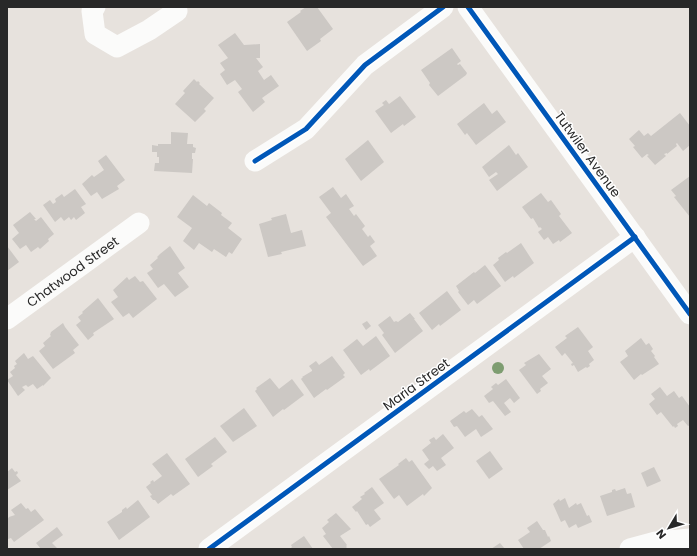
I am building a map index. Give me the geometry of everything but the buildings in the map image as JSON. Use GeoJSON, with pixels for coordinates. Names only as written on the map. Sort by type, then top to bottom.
{"type":"FeatureCollection","features":[{"type":"Feature","properties":{"kind":"street"},"geometry":{"type":"LineString","coordinates":[[95,7],[92,11],[95,34],[117,47],[149,30],[177,11]]}},
{"type":"Feature","properties":{"kind":"street"},"geometry":{"type":"LineString","coordinates":[[255,161],[306,129],[365,65],[443,7]]}},
{"type":"Feature","properties":{"kind":"street","name":"Tutwiler Avenue"},"geometry":{"type":"LineString","coordinates":[[468,7],[690,314]]}},
{"type":"Feature","properties":{"kind":"street","name":"Chatwood Street"},"geometry":{"type":"LineString","coordinates":[[7,319],[139,223]]}},
{"type":"Feature","properties":{"kind":"street","name":"Maria Street"},"geometry":{"type":"LineString","coordinates":[[209,549],[635,237]]}},
{"type":"Feature","properties":{"kind":"street"},"geometry":{"type":"LineString","coordinates":[[630,549],[656,542],[690,539]]}},
{"type":"Feature","properties":{"kind":"cycle path"},"geometry":{"type":"LineString","coordinates":[[255,161],[306,129],[365,65],[443,7]]}},
{"type":"Feature","properties":{"kind":"cycle path"},"geometry":{"type":"LineString","coordinates":[[468,7],[690,314]]}},
{"type":"Feature","properties":{"kind":"cycle path"},"geometry":{"type":"LineString","coordinates":[[209,549],[635,237]]}}]}
